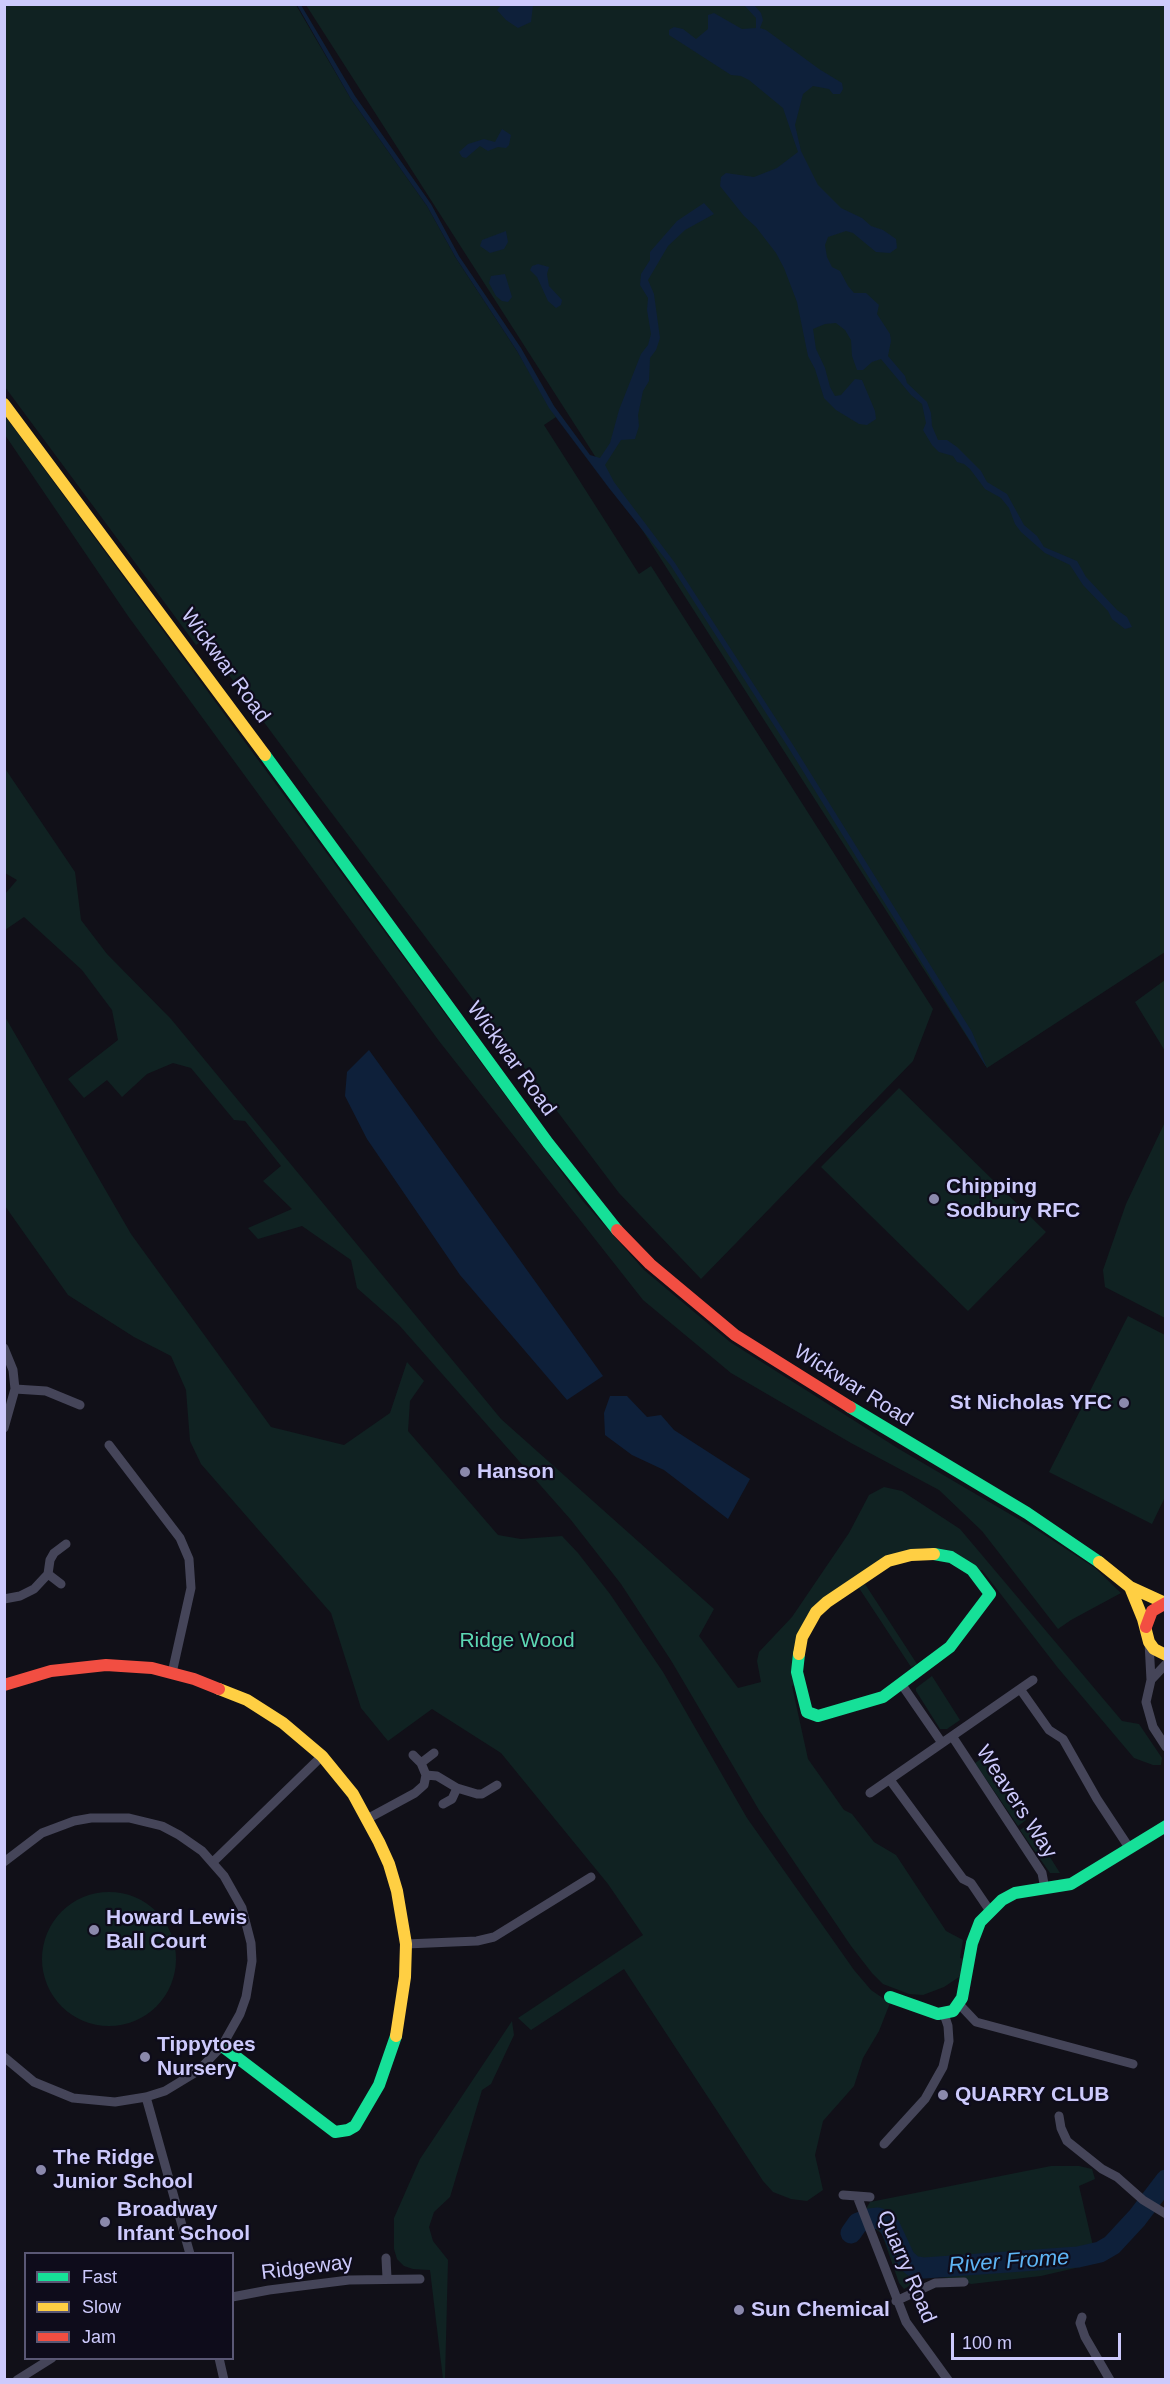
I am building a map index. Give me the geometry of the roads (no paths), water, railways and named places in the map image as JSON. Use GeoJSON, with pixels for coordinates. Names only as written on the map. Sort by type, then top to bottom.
{"type":"FeatureCollection","features":[{"type":"Feature","properties":{"kind":"street","name":"Wickwar Road"},"geometry":{"type":"LineString","coordinates":[[4,404],[306,810],[586,1194],[650,1264],[735,1335],[852,1410],[1027,1513],[1089,1554],[1130,1587],[1165,1603]]}},
{"type":"Feature","properties":{"kind":"street"},"geometry":{"type":"LineString","coordinates":[[4,1348],[13,1370],[15,1389],[4,1428]]}},
{"type":"Feature","properties":{"kind":"street"},"geometry":{"type":"LineString","coordinates":[[15,1389],[46,1391],[80,1405]]}},
{"type":"Feature","properties":{"kind":"street"},"geometry":{"type":"LineString","coordinates":[[108,1445],[180,1538],[189,1559],[191,1588],[172,1673]]}},
{"type":"Feature","properties":{"kind":"street"},"geometry":{"type":"LineString","coordinates":[[4,1599],[27,1594],[48,1574],[50,1560],[54,1553],[66,1544]]}},
{"type":"Feature","properties":{"kind":"street"},"geometry":{"type":"LineString","coordinates":[[911,1554],[951,1557],[972,1570],[990,1594],[950,1647],[902,1684],[874,1700],[818,1716],[811,1715],[804,1706],[797,1672],[802,1638],[816,1612],[827,1602],[888,1561],[911,1554]]}},
{"type":"Feature","properties":{"kind":"street"},"geometry":{"type":"LineString","coordinates":[[48,1574],[61,1584]]}},
{"type":"Feature","properties":{"kind":"street","name":"Wickwar Road"},"geometry":{"type":"LineString","coordinates":[[1130,1587],[1146,1627],[1149,1642]]}},
{"type":"Feature","properties":{"kind":"street","name":"Wickwar Road"},"geometry":{"type":"LineString","coordinates":[[1146,1627],[1152,1611],[1165,1603]]}},
{"type":"Feature","properties":{"kind":"street"},"geometry":{"type":"LineString","coordinates":[[1149,1642],[1166,1655]]}},
{"type":"Feature","properties":{"kind":"street"},"geometry":{"type":"LineString","coordinates":[[1149,1642],[1151,1680],[1146,1702],[1152,1727],[1166,1747]]}},
{"type":"Feature","properties":{"kind":"street"},"geometry":{"type":"LineString","coordinates":[[1151,1680],[1166,1664]]}},
{"type":"Feature","properties":{"kind":"street"},"geometry":{"type":"LineString","coordinates":[[4,1685],[51,1671],[78,1667],[128,1666],[172,1673],[214,1686],[247,1700],[283,1723],[322,1756],[353,1794],[379,1842],[394,1882],[406,1944],[398,2033],[379,2085],[360,2120],[348,2130],[335,2132],[222,2046]]}},
{"type":"Feature","properties":{"kind":"street","name":"Weavers Way"},"geometry":{"type":"LineString","coordinates":[[870,1793],[1033,1680]]}},
{"type":"Feature","properties":{"kind":"street","name":"Weavers Way"},"geometry":{"type":"LineString","coordinates":[[902,1684],[942,1743]]}},
{"type":"Feature","properties":{"kind":"street"},"geometry":{"type":"LineString","coordinates":[[1020,1689],[1049,1730],[1063,1739],[1097,1799],[1130,1849]]}},
{"type":"Feature","properties":{"kind":"street","name":"Weavers Way"},"geometry":{"type":"LineString","coordinates":[[952,1736],[1042,1873],[1045,1889]]}},
{"type":"Feature","properties":{"kind":"street"},"geometry":{"type":"LineString","coordinates":[[421,1763],[434,1753]]}},
{"type":"Feature","properties":{"kind":"street"},"geometry":{"type":"LineString","coordinates":[[367,1819],[415,1793],[424,1785],[426,1775],[421,1763],[413,1755]]}},
{"type":"Feature","properties":{"kind":"street"},"geometry":{"type":"LineString","coordinates":[[213,1862],[322,1756]]}},
{"type":"Feature","properties":{"kind":"street"},"geometry":{"type":"LineString","coordinates":[[426,1775],[437,1776],[457,1788],[482,1794],[497,1785]]}},
{"type":"Feature","properties":{"kind":"street"},"geometry":{"type":"LineString","coordinates":[[890,1780],[963,1879],[971,1883],[990,1911]]}},
{"type":"Feature","properties":{"kind":"street"},"geometry":{"type":"LineString","coordinates":[[443,1804],[452,1799],[457,1788]]}},
{"type":"Feature","properties":{"kind":"street"},"geometry":{"type":"LineString","coordinates":[[4,2057],[34,2082],[53,2092],[73,2098],[115,2103],[146,2097],[183,2081],[204,2065],[222,2046],[236,2023],[246,1997],[252,1961],[247,1925],[238,1899],[224,1876],[213,1862],[191,1843],[162,1826],[129,1818],[83,1819],[42,1833],[6,1856]]}},
{"type":"Feature","properties":{"kind":"street"},"geometry":{"type":"LineString","coordinates":[[890,1997],[928,2012],[944,2014],[952,2011],[959,2004],[966,1983],[972,1943],[981,1922],[1002,1900],[1015,1893],[1045,1889],[1079,1880],[1166,1826]]}},
{"type":"Feature","properties":{"kind":"street"},"geometry":{"type":"LineString","coordinates":[[406,1944],[477,1941],[494,1937],[591,1877]]}},
{"type":"Feature","properties":{"kind":"street"},"geometry":{"type":"LineString","coordinates":[[959,2004],[976,2022],[1133,2064]]}},
{"type":"Feature","properties":{"kind":"street"},"geometry":{"type":"LineString","coordinates":[[884,2144],[926,2099],[943,2067],[949,2041],[944,2014]]}},
{"type":"Feature","properties":{"kind":"street"},"geometry":{"type":"LineString","coordinates":[[146,2097],[190,2252]]}},
{"type":"Feature","properties":{"kind":"street"},"geometry":{"type":"LineString","coordinates":[[1059,2116],[1060,2128],[1067,2141],[1102,2169],[1117,2177],[1143,2200],[1166,2214]]}},
{"type":"Feature","properties":{"kind":"street","name":"Quarry Road"},"geometry":{"type":"LineString","coordinates":[[843,2195],[870,2197]]}},
{"type":"Feature","properties":{"kind":"street","name":"Quarry Road"},"geometry":{"type":"LineString","coordinates":[[857,2196],[906,2322],[948,2379]]}},
{"type":"Feature","properties":{"kind":"street"},"geometry":{"type":"LineString","coordinates":[[386,2258],[387,2278]]}},
{"type":"Feature","properties":{"kind":"street","name":"Ridgeway"},"geometry":{"type":"LineString","coordinates":[[234,2297],[307,2284],[387,2278],[420,2279]]}},
{"type":"Feature","properties":{"kind":"street"},"geometry":{"type":"LineString","coordinates":[[897,2301],[935,2283],[964,2282]]}},
{"type":"Feature","properties":{"kind":"street"},"geometry":{"type":"LineString","coordinates":[[1083,2317],[1080,2323],[1084,2337],[1110,2379]]}},
{"type":"Feature","properties":{"kind":"street"},"geometry":{"type":"LineString","coordinates":[[17,2379],[49,2360]]}},
{"type":"Feature","properties":{"kind":"street"},"geometry":{"type":"LineString","coordinates":[[219,2360],[224,2379]]}},
{"type":"Feature","properties":{"kind":"water"},"geometry":{"type":"Polygon","coordinates":[[[297,5],[301,5],[355,96],[431,204],[459,256],[521,348],[554,406],[590,455],[600,458],[610,443],[619,410],[641,354],[648,345],[651,334],[647,310],[648,298],[640,285],[641,274],[650,260],[650,252],[677,221],[704,203],[714,214],[685,230],[668,246],[648,280],[654,294],[660,338],[650,358],[649,381],[643,391],[638,415],[639,426],[635,439],[621,440],[605,465],[614,482],[675,563],[793,745],[972,1032],[987,1068],[788,747],[671,566],[549,408],[517,351],[456,258],[427,206],[351,99],[297,5]]]}},
{"type":"Feature","properties":{"kind":"water"},"geometry":{"type":"Polygon","coordinates":[[[501,5],[533,5],[531,22],[518,28],[497,10],[501,5]]]}},
{"type":"Feature","properties":{"kind":"water"},"geometry":{"type":"Polygon","coordinates":[[[744,5],[754,5],[761,13],[763,20],[760,28],[842,83],[843,89],[840,94],[833,94],[829,89],[813,86],[803,94],[795,125],[801,151],[818,185],[841,208],[896,239],[897,248],[890,253],[876,252],[853,233],[846,231],[828,237],[825,245],[827,257],[832,267],[840,271],[854,293],[866,293],[879,305],[877,314],[890,334],[888,356],[905,376],[907,383],[927,402],[932,426],[938,440],[947,440],[957,447],[981,471],[987,482],[1007,494],[1024,525],[1037,536],[1044,547],[1077,561],[1086,577],[1117,610],[1127,617],[1132,627],[1125,629],[1112,619],[1108,611],[1083,585],[1070,565],[1045,553],[1021,532],[1009,508],[1001,498],[985,489],[970,469],[957,462],[953,456],[939,452],[932,445],[923,430],[926,423],[922,404],[911,395],[881,359],[872,362],[863,370],[857,370],[852,356],[851,340],[845,330],[836,323],[825,324],[813,329],[816,349],[825,368],[830,387],[835,396],[841,395],[855,379],[862,380],[876,419],[867,425],[859,424],[836,410],[824,398],[815,369],[808,356],[797,302],[784,268],[776,253],[756,227],[720,186],[721,177],[726,173],[754,177],[777,168],[798,152],[783,108],[749,80],[731,75],[669,35],[669,30],[674,27],[683,29],[696,39],[708,29],[708,15],[714,13],[742,29],[756,28],[756,18],[744,5]]]}},
{"type":"Feature","properties":{"kind":"water"},"geometry":{"type":"Polygon","coordinates":[[[502,129],[511,135],[506,148],[498,147],[488,151],[480,146],[466,158],[462,157],[459,152],[468,144],[484,139],[495,142],[502,129]]]}},
{"type":"Feature","properties":{"kind":"water"},"geometry":{"type":"Polygon","coordinates":[[[506,231],[508,242],[504,249],[490,253],[480,246],[482,240],[506,231]]]}},
{"type":"Feature","properties":{"kind":"water"},"geometry":{"type":"Polygon","coordinates":[[[538,264],[549,267],[547,274],[549,286],[562,300],[561,305],[556,308],[548,301],[537,277],[530,270],[532,266],[538,264]]]}},
{"type":"Feature","properties":{"kind":"water"},"geometry":{"type":"Polygon","coordinates":[[[505,274],[512,297],[508,302],[496,296],[489,283],[491,276],[505,274]]]}},
{"type":"Feature","properties":{"kind":"water"},"geometry":{"type":"Polygon","coordinates":[[[369,1050],[603,1376],[567,1400],[460,1275],[367,1139],[345,1096],[347,1072],[369,1050]]]}},
{"type":"Feature","properties":{"kind":"water"},"geometry":{"type":"Polygon","coordinates":[[[610,1396],[627,1396],[647,1417],[661,1415],[674,1430],[750,1479],[728,1519],[664,1470],[632,1455],[605,1435],[604,1413],[610,1396]]]}},
{"type":"Feature","properties":{"kind":"waterway","name":"River Frome"},"geometry":{"type":"LineString","coordinates":[[851,2233],[858,2223],[869,2219],[878,2218],[885,2221],[905,2259],[913,2266],[924,2268],[1078,2257],[1100,2252],[1112,2245],[1137,2218],[1166,2180]]}},
{"type":"Feature","properties":{"kind":"place","name":"Chipping Sodbury RFC"},"geometry":{"type":"Point","coordinates":[934,1199]}},
{"type":"Feature","properties":{"kind":"place","name":"St Nicholas YFC"},"geometry":{"type":"Point","coordinates":[1124,1403]}},
{"type":"Feature","properties":{"kind":"place","name":"Hanson"},"geometry":{"type":"Point","coordinates":[465,1472]}},
{"type":"Feature","properties":{"kind":"place","name":"Howard Lewis Ball Court"},"geometry":{"type":"Point","coordinates":[94,1930]}},
{"type":"Feature","properties":{"kind":"place","name":"Tippytoes Nursery"},"geometry":{"type":"Point","coordinates":[145,2057]}},
{"type":"Feature","properties":{"kind":"place","name":"QUARRY CLUB"},"geometry":{"type":"Point","coordinates":[943,2095]}},
{"type":"Feature","properties":{"kind":"place","name":"The Ridge Junior School"},"geometry":{"type":"Point","coordinates":[41,2170]}},
{"type":"Feature","properties":{"kind":"place","name":"Broadway Infant School"},"geometry":{"type":"Point","coordinates":[105,2222]}},
{"type":"Feature","properties":{"kind":"place","name":"Sun Chemical"},"geometry":{"type":"Point","coordinates":[739,2310]}},
{"type":"Feature","properties":{"kind":"park label","name":"Ridge Wood"},"geometry":{"type":"Point","coordinates":[517,1641]}}]}
